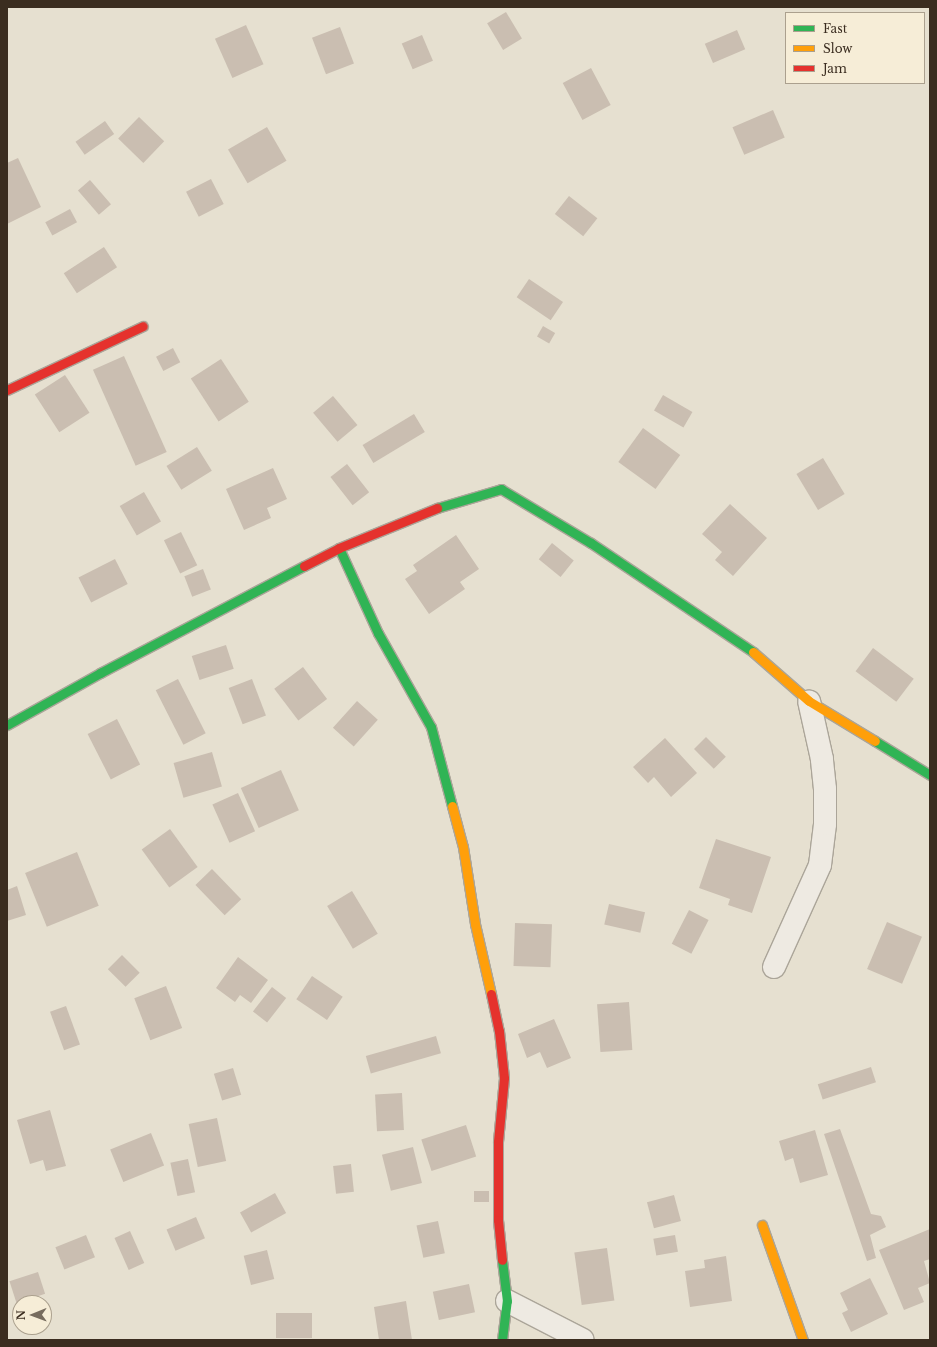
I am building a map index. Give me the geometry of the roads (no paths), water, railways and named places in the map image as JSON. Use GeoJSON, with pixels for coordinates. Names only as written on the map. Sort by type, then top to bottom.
{"type":"FeatureCollection","features":[{"type":"Feature","properties":{"kind":"street"},"geometry":{"type":"LineString","coordinates":[[7,390],[143,326]]}},
{"type":"Feature","properties":{"kind":"street"},"geometry":{"type":"LineString","coordinates":[[7,725],[100,673],[339,548],[451,502],[501,489],[591,543],[752,652],[809,701],[930,775]]}},
{"type":"Feature","properties":{"kind":"street"},"geometry":{"type":"LineString","coordinates":[[339,548],[378,634],[431,727],[463,847],[475,924],[500,1031],[504,1078],[498,1142],[498,1220],[508,1301],[502,1340]]}},
{"type":"Feature","properties":{"kind":"street"},"geometry":{"type":"LineString","coordinates":[[774,967],[820,865],[825,824],[825,789],[822,759],[809,701]]}},
{"type":"Feature","properties":{"kind":"street"},"geometry":{"type":"LineString","coordinates":[[762,1225],[803,1340]]}},
{"type":"Feature","properties":{"kind":"street"},"geometry":{"type":"LineString","coordinates":[[508,1301],[583,1340]]}}]}
